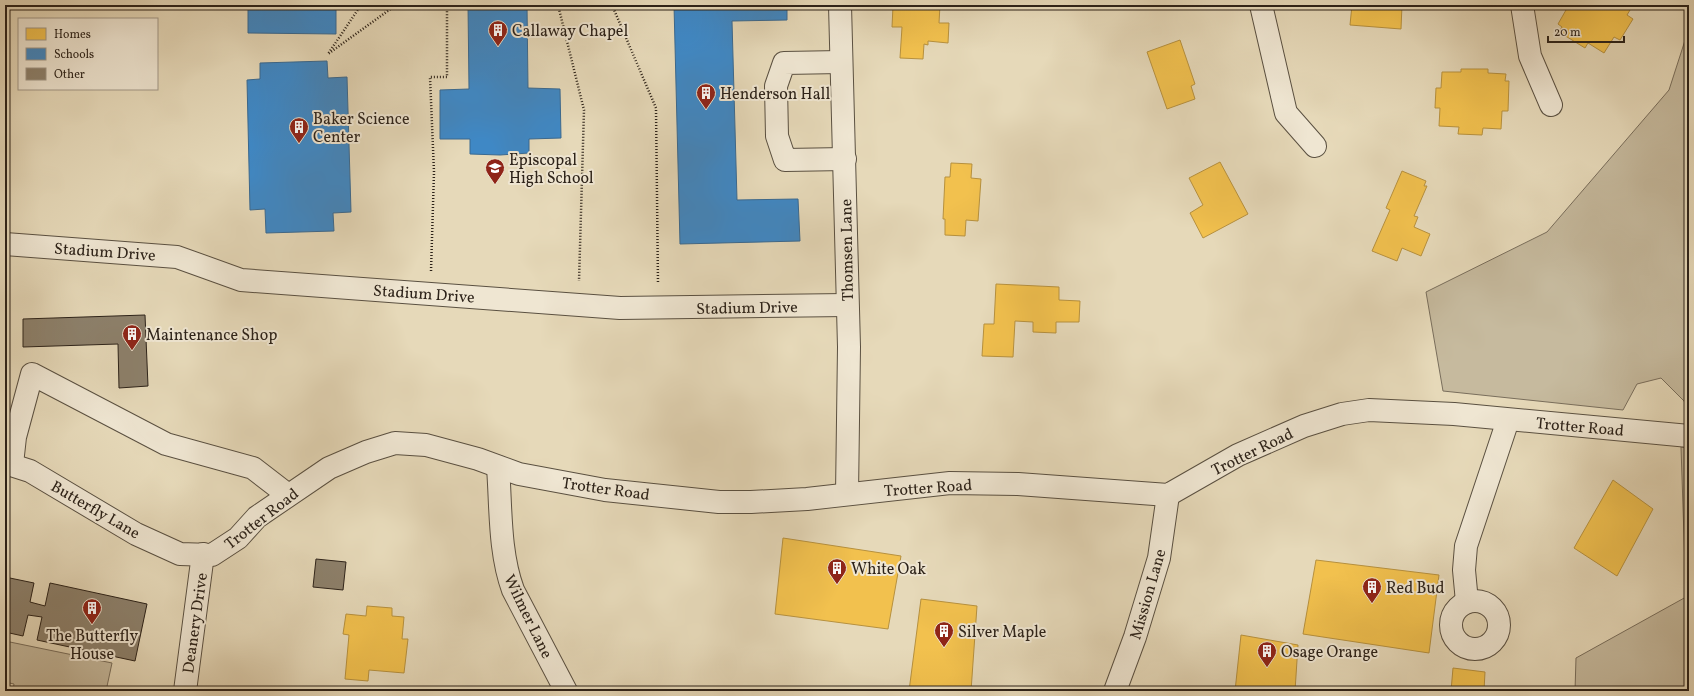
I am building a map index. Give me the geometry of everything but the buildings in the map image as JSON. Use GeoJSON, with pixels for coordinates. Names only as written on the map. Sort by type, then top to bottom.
{"type":"FeatureCollection","features":[{"type":"Feature","properties":{"kind":"street","name":"Thomsen Lane"},"geometry":{"type":"LineString","coordinates":[[840,5],[849,348],[847,494]]}},
{"type":"Feature","properties":{"kind":"street"},"geometry":{"type":"LineString","coordinates":[[1261,5],[1286,113],[1315,146]]}},
{"type":"Feature","properties":{"kind":"street"},"geometry":{"type":"LineString","coordinates":[[1522,5],[1530,56],[1551,105]]}},
{"type":"Feature","properties":{"kind":"street"},"geometry":{"type":"LineString","coordinates":[[842,62],[784,64],[776,86],[778,136],[785,160],[845,159]]}},
{"type":"Feature","properties":{"kind":"street","name":"Stadium Drive"},"geometry":{"type":"LineString","coordinates":[[5,244],[177,257],[241,280],[578,305],[658,309],[847,305]]}},
{"type":"Feature","properties":{"kind":"street"},"geometry":{"type":"LineString","coordinates":[[9,464],[32,374],[166,444],[253,468],[288,495]]}},
{"type":"Feature","properties":{"kind":"street","name":"Trotter Road"},"geometry":{"type":"LineString","coordinates":[[196,554],[212,555],[238,538],[257,517],[329,468],[366,452],[396,443],[426,444],[520,474],[605,490],[719,502],[751,502],[807,499],[950,483],[1018,484],[1168,495],[1238,455],[1304,426],[1342,414],[1369,410],[1454,414],[1689,436]]}},
{"type":"Feature","properties":{"kind":"street"},"geometry":{"type":"LineString","coordinates":[[1467,602],[1464,570],[1466,546],[1508,420]]}},
{"type":"Feature","properties":{"kind":"street","name":"Butterfly Lane"},"geometry":{"type":"LineString","coordinates":[[9,464],[30,471],[136,534],[180,554],[196,554]]}},
{"type":"Feature","properties":{"kind":"street","name":"Wilmer Lane"},"geometry":{"type":"LineString","coordinates":[[498,467],[504,557],[508,575],[513,590],[566,691]]}},
{"type":"Feature","properties":{"kind":"street","name":"Mission Lane"},"geometry":{"type":"LineString","coordinates":[[1115,691],[1135,637],[1160,558],[1168,495]]}},
{"type":"Feature","properties":{"kind":"street","name":"Deanery Drive"},"geometry":{"type":"LineString","coordinates":[[185,691],[196,554]]}},
{"type":"Feature","properties":{"kind":"path"},"geometry":{"type":"LineString","coordinates":[[361,5],[328,54],[396,5]]}},
{"type":"Feature","properties":{"kind":"path"},"geometry":{"type":"LineString","coordinates":[[431,293],[434,172],[430,77],[447,77],[447,5]]}},
{"type":"Feature","properties":{"kind":"path"},"geometry":{"type":"LineString","coordinates":[[558,5],[584,110],[578,305]]}},
{"type":"Feature","properties":{"kind":"path"},"geometry":{"type":"LineString","coordinates":[[608,5],[614,9]]}},
{"type":"Feature","properties":{"kind":"path"},"geometry":{"type":"LineString","coordinates":[[612,5],[656,108],[658,309]]}},
{"type":"Feature","properties":{"kind":"shaded area"},"geometry":{"type":"Polygon","coordinates":[[[1689,28],[1689,411],[1684,401],[1661,378],[1637,384],[1623,410],[1443,391],[1426,292],[1547,232],[1669,90],[1689,28]]]}},
{"type":"Feature","properties":{"kind":"shaded area"},"geometry":{"type":"Polygon","coordinates":[[[1681,447],[1689,448],[1689,691],[1575,691],[1576,658],[1686,597],[1681,447]]]}},
{"type":"Feature","properties":{"kind":"shaded area"},"geometry":{"type":"Polygon","coordinates":[[[5,641],[112,663],[106,691],[13,691],[14,684],[5,682],[5,641]]]}},
{"type":"Feature","properties":{"kind":"place","name":"Callaway Chapel"},"geometry":{"type":"Point","coordinates":[498,47]}},
{"type":"Feature","properties":{"kind":"place","name":"Henderson Hall"},"geometry":{"type":"Point","coordinates":[706,110]}},
{"type":"Feature","properties":{"kind":"place","name":"Baker Science Center"},"geometry":{"type":"Point","coordinates":[299,144]}},
{"type":"Feature","properties":{"kind":"place","name":"Episcopal High School"},"geometry":{"type":"Point","coordinates":[495,185]}},
{"type":"Feature","properties":{"kind":"place","name":"Maintenance Shop"},"geometry":{"type":"Point","coordinates":[132,351]}},
{"type":"Feature","properties":{"kind":"place","name":"White Oak"},"geometry":{"type":"Point","coordinates":[837,585]}},
{"type":"Feature","properties":{"kind":"place","name":"Red Bud"},"geometry":{"type":"Point","coordinates":[1372,604]}},
{"type":"Feature","properties":{"kind":"place","name":"The Butterfly House"},"geometry":{"type":"Point","coordinates":[92,625]}},
{"type":"Feature","properties":{"kind":"place","name":"Silver Maple"},"geometry":{"type":"Point","coordinates":[944,648]}},
{"type":"Feature","properties":{"kind":"place","name":"Osage Orange"},"geometry":{"type":"Point","coordinates":[1267,668]}}]}
